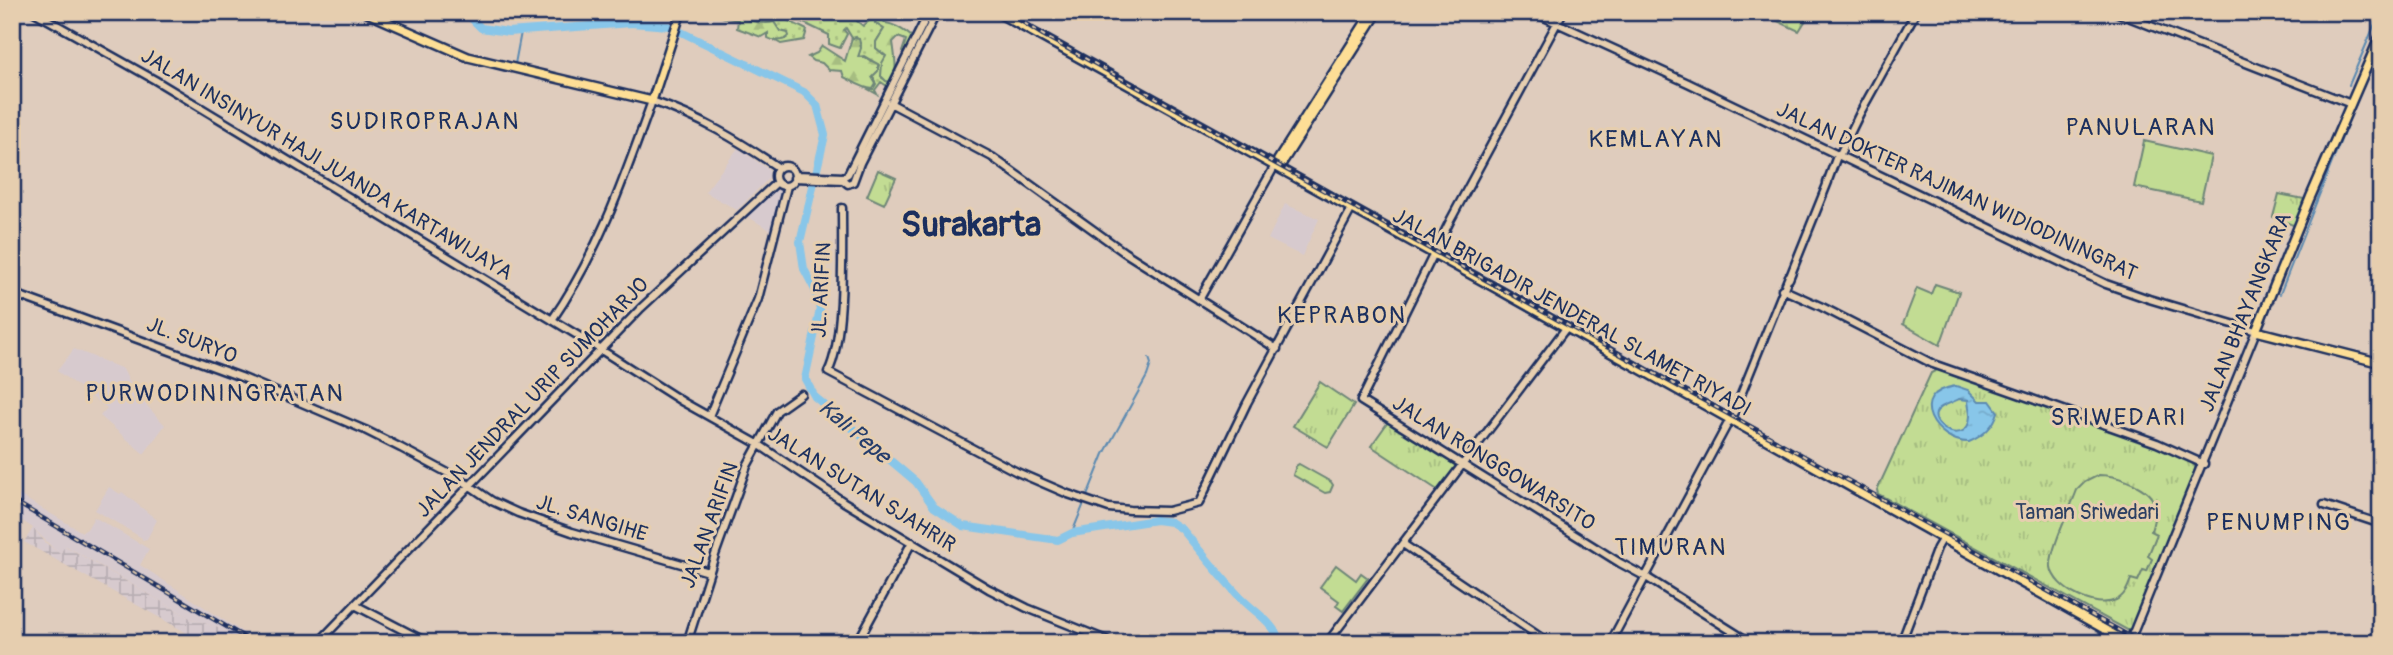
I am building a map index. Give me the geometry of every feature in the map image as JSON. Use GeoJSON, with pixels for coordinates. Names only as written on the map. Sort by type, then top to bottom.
{"type":"FeatureCollection","features":[{"type":"Feature","properties":{"kind":"main road","name":"JALAN INSINYUR HAJI JUANDA KARTAWIJAYA"},"geometry":{"type":"LineString","coordinates":[[34,12],[118,59],[601,349]]}},
{"type":"Feature","properties":{"kind":"main road"},"geometry":{"type":"LineString","coordinates":[[365,12],[468,57],[652,101],[691,115],[736,139],[779,168]]}},
{"type":"Feature","properties":{"kind":"main road"},"geometry":{"type":"LineString","coordinates":[[552,320],[586,266],[620,189],[681,12]]}},
{"type":"Feature","properties":{"kind":"main road"},"geometry":{"type":"LineString","coordinates":[[847,177],[929,12]]}},
{"type":"Feature","properties":{"kind":"main road"},"geometry":{"type":"LineString","coordinates":[[847,177],[890,103],[937,12]]}},
{"type":"Feature","properties":{"kind":"main road","name":"JALAN BRIGADIR JENDERAL SLAMET RIYADI"},"geometry":{"type":"LineString","coordinates":[[997,12],[1278,165],[1351,210],[2129,643]]}},
{"type":"Feature","properties":{"kind":"main road"},"geometry":{"type":"LineString","coordinates":[[1355,44],[1372,12]]}},
{"type":"Feature","properties":{"kind":"main road"},"geometry":{"type":"LineString","coordinates":[[1199,300],[1278,165],[1378,12]]}},
{"type":"Feature","properties":{"kind":"main road","name":"JALAN DOKTER RAJIMAN WIDIODININGRAT"},"geometry":{"type":"LineString","coordinates":[[1533,12],[1840,155],[2106,284],[2256,331],[2381,363]]}},
{"type":"Feature","properties":{"kind":"main road"},"geometry":{"type":"LineString","coordinates":[[1433,255],[1563,12]]}},
{"type":"Feature","properties":{"kind":"main road"},"geometry":{"type":"LineString","coordinates":[[1610,643],[1737,404],[1840,155],[1916,12]]}},
{"type":"Feature","properties":{"kind":"main road"},"geometry":{"type":"LineString","coordinates":[[2115,12],[2351,104]]}},
{"type":"Feature","properties":{"kind":"main road","name":"JALAN BHAYANGKARA"},"geometry":{"type":"LineString","coordinates":[[2129,643],[2204,464],[2313,190],[2381,34]]}},
{"type":"Feature","properties":{"kind":"main road"},"geometry":{"type":"LineString","coordinates":[[890,103],[992,157],[1124,252],[1277,349],[1351,210]]}},
{"type":"Feature","properties":{"kind":"main road"},"geometry":{"type":"LineString","coordinates":[[787,186],[777,182],[775,173],[779,168],[788,166],[794,177]]}},
{"type":"Feature","properties":{"kind":"main road"},"geometry":{"type":"LineString","coordinates":[[709,416],[751,322],[787,186],[794,177],[847,177]]}},
{"type":"Feature","properties":{"kind":"main road","name":"JALAN JENDRAL URIP SUMOHARJO"},"geometry":{"type":"LineString","coordinates":[[318,643],[641,308],[777,182]]}},
{"type":"Feature","properties":{"kind":"main road","name":"JL. ARIFIN"},"geometry":{"type":"LineString","coordinates":[[842,208],[838,326],[835,353],[828,372],[1054,489],[1084,500],[1109,508],[1150,512],[1168,511],[1199,503],[1226,445],[1277,349]]}},
{"type":"Feature","properties":{"kind":"main road","name":"JALAN RONGGOWARSITO"},"geometry":{"type":"LineString","coordinates":[[1433,255],[1362,401],[1751,643]]}},
{"type":"Feature","properties":{"kind":"main road"},"geometry":{"type":"LineString","coordinates":[[1784,289],[1933,364],[2157,443],[2204,464]]}},
{"type":"Feature","properties":{"kind":"main road","name":"JL. SURYO"},"geometry":{"type":"LineString","coordinates":[[12,293],[241,377],[365,430],[469,486]]}},
{"type":"Feature","properties":{"kind":"main road"},"geometry":{"type":"LineString","coordinates":[[1326,643],[1566,328]]}},
{"type":"Feature","properties":{"kind":"main road","name":"JALAN SUTAN SJAHRIR"},"geometry":{"type":"LineString","coordinates":[[601,349],[758,444],[844,502],[1008,599],[1114,643]]}},
{"type":"Feature","properties":{"kind":"main road","name":"JALAN ARIFIN"},"geometry":{"type":"LineString","coordinates":[[687,643],[709,572],[758,444],[777,411],[801,394]]}},
{"type":"Feature","properties":{"kind":"main road","name":"JL. SANGIHE"},"geometry":{"type":"LineString","coordinates":[[469,486],[492,501],[528,517],[709,572]]}},
{"type":"Feature","properties":{"kind":"main road"},"geometry":{"type":"LineString","coordinates":[[2324,505],[2381,524]]}},
{"type":"Feature","properties":{"kind":"main road"},"geometry":{"type":"LineString","coordinates":[[1901,643],[1943,538]]}},
{"type":"Feature","properties":{"kind":"main road"},"geometry":{"type":"LineString","coordinates":[[858,643],[912,542]]}},
{"type":"Feature","properties":{"kind":"main road"},"geometry":{"type":"LineString","coordinates":[[1403,544],[1549,643]]}},
{"type":"Feature","properties":{"kind":"main road"},"geometry":{"type":"LineString","coordinates":[[355,605],[428,643]]}},
{"type":"Feature","properties":{"kind":"shaded area"},"geometry":{"type":"Polygon","coordinates":[[[738,148],[769,170],[769,178],[737,210],[705,192],[738,148]]]}},
{"type":"Feature","properties":{"kind":"shaded area"},"geometry":{"type":"Polygon","coordinates":[[[776,189],[784,191],[773,232],[747,216],[776,189]]]}},
{"type":"Feature","properties":{"kind":"shaded area"},"geometry":{"type":"Polygon","coordinates":[[[1285,204],[1319,219],[1302,256],[1268,239],[1285,204]]]}},
{"type":"Feature","properties":{"kind":"shaded area"},"geometry":{"type":"Polygon","coordinates":[[[74,349],[123,369],[134,392],[165,425],[144,454],[100,416],[107,408],[57,371],[74,349]]]}},
{"type":"Feature","properties":{"kind":"shaded area"},"geometry":{"type":"Polygon","coordinates":[[[109,487],[120,494],[122,492],[157,520],[147,539],[142,540],[95,510],[109,487]]]}},
{"type":"Feature","properties":{"kind":"shaded area"},"geometry":{"type":"Polygon","coordinates":[[[12,491],[82,532],[94,517],[149,549],[140,565],[259,643],[244,643],[218,628],[190,618],[66,546],[58,553],[33,528],[12,514],[12,491]]]}},
{"type":"Feature","properties":{"kind":"shaded area"},"geometry":{"type":"Polygon","coordinates":[[[33,528],[60,554],[65,546],[190,618],[218,628],[244,643],[205,643],[24,542],[33,528]]]}},
{"type":"Feature","properties":{"kind":"green space"},"geometry":{"type":"Polygon","coordinates":[[[716,12],[743,12],[741,17],[749,20],[774,22],[780,31],[788,33],[789,36],[773,40],[768,38],[768,33],[761,37],[737,28],[738,20],[723,17],[716,12]]]}},
{"type":"Feature","properties":{"kind":"green space"},"geometry":{"type":"Polygon","coordinates":[[[743,12],[771,22],[777,15],[807,30],[804,40],[781,44],[774,40],[785,39],[788,33],[780,31],[773,22],[766,25],[741,17],[743,12]]]}},
{"type":"Feature","properties":{"kind":"green space"},"geometry":{"type":"Polygon","coordinates":[[[781,12],[858,12],[857,21],[863,26],[876,15],[884,16],[885,20],[876,18],[875,23],[884,29],[876,42],[876,48],[886,56],[882,78],[892,83],[890,88],[881,82],[875,90],[877,94],[868,89],[873,89],[872,77],[879,65],[864,56],[858,57],[861,45],[856,37],[852,38],[846,28],[844,30],[847,34],[840,48],[829,44],[829,35],[781,12]]]}},
{"type":"Feature","properties":{"kind":"green space"},"geometry":{"type":"Polygon","coordinates":[[[1758,12],[1811,12],[1799,31],[1758,12]]]}},
{"type":"Feature","properties":{"kind":"green space"},"geometry":{"type":"Polygon","coordinates":[[[877,17],[882,17],[885,23],[902,29],[915,41],[906,54],[902,52],[906,40],[898,37],[893,42],[896,68],[894,83],[881,76],[882,63],[886,56],[876,48],[876,42],[884,29],[875,23],[877,17]]]}},
{"type":"Feature","properties":{"kind":"green space"},"geometry":{"type":"Polygon","coordinates":[[[852,38],[859,39],[861,48],[858,57],[878,64],[878,71],[872,77],[876,84],[873,89],[844,77],[842,71],[829,70],[822,63],[808,57],[817,53],[822,46],[845,61],[852,38]]]}},
{"type":"Feature","properties":{"kind":"green space"},"geometry":{"type":"Polygon","coordinates":[[[2144,141],[2211,156],[2201,201],[2134,187],[2144,141]]]}},
{"type":"Feature","properties":{"kind":"green space"},"geometry":{"type":"Polygon","coordinates":[[[878,170],[896,178],[884,204],[867,196],[878,170]]]}},
{"type":"Feature","properties":{"kind":"green space"},"geometry":{"type":"Polygon","coordinates":[[[2279,194],[2309,200],[2298,227],[2273,217],[2279,194]]]}},
{"type":"Feature","properties":{"kind":"green space"},"geometry":{"type":"Polygon","coordinates":[[[1935,284],[1959,292],[1940,345],[1903,324],[1917,288],[1931,294],[1935,284]]]}},
{"type":"Feature","properties":{"kind":"green space","name":"Taman Sriwedari"},"geometry":{"type":"Polygon","coordinates":[[[1937,370],[2163,448],[2193,463],[2197,472],[2135,623],[2129,631],[1878,494],[1877,490],[1931,373],[1937,370]]]}},
{"type":"Feature","properties":{"kind":"green space"},"geometry":{"type":"Polygon","coordinates":[[[1320,382],[1354,405],[1328,447],[1293,426],[1320,382]]]}},
{"type":"Feature","properties":{"kind":"green space"},"geometry":{"type":"Polygon","coordinates":[[[1388,422],[1456,465],[1456,469],[1439,491],[1371,446],[1388,422]]]}},
{"type":"Feature","properties":{"kind":"green space"},"geometry":{"type":"Polygon","coordinates":[[[1299,464],[1331,482],[1333,485],[1330,492],[1325,493],[1293,475],[1299,464]]]}},
{"type":"Feature","properties":{"kind":"green space"},"geometry":{"type":"Polygon","coordinates":[[[2099,475],[2127,481],[2149,494],[2155,513],[2151,531],[2157,534],[2148,556],[2152,559],[2147,571],[2143,570],[2138,581],[2131,579],[2126,591],[2119,598],[2108,602],[2077,596],[2060,583],[2051,567],[2057,540],[2077,490],[2085,482],[2099,475]]]}},
{"type":"Feature","properties":{"kind":"green space"},"geometry":{"type":"Polygon","coordinates":[[[1336,565],[1356,580],[1361,573],[1368,578],[1343,611],[1336,606],[1339,601],[1320,587],[1336,565]]]}},
{"type":"Feature","properties":{"kind":"water"},"geometry":{"type":"Polygon","coordinates":[[[1956,386],[1968,390],[1979,401],[1990,401],[1998,412],[1994,422],[1983,434],[1969,442],[1946,435],[1937,427],[1929,407],[1932,398],[1940,391],[1956,386]],[[1959,399],[1940,408],[1936,419],[1944,429],[1957,433],[1968,425],[1968,400],[1959,399]]]}},
{"type":"Feature","properties":{"kind":"waterway","name":"Kali Pepe"},"geometry":{"type":"LineString","coordinates":[[470,12],[472,19],[481,28],[508,32],[631,23],[669,26],[804,92],[817,105],[825,135],[800,242],[804,269],[815,290],[820,309],[805,379],[815,397],[916,482],[934,507],[963,526],[1058,540],[1072,533],[1156,520],[1171,522],[1182,529],[1243,601],[1267,622],[1281,643]]}},
{"type":"Feature","properties":{"kind":"waterway"},"geometry":{"type":"LineString","coordinates":[[2349,85],[2380,12]]}},
{"type":"Feature","properties":{"kind":"waterway"},"geometry":{"type":"LineString","coordinates":[[515,64],[521,32]]}},
{"type":"Feature","properties":{"kind":"waterway"},"geometry":{"type":"LineString","coordinates":[[2280,294],[2358,97]]}},
{"type":"Feature","properties":{"kind":"waterway"},"geometry":{"type":"LineString","coordinates":[[1072,533],[1104,454],[1147,376],[1151,364],[1149,358]]}},
{"type":"Feature","properties":{"kind":"railway"},"geometry":{"type":"LineString","coordinates":[[1007,12],[1043,35],[2142,643]]}},
{"type":"Feature","properties":{"kind":"railway"},"geometry":{"type":"LineString","coordinates":[[12,500],[254,643]]}},
{"type":"Feature","properties":{"kind":"district","name":"SUDIROPRAJAN"},"geometry":{"type":"Point","coordinates":[425,121]}},
{"type":"Feature","properties":{"kind":"district","name":"PANULARAN"},"geometry":{"type":"Point","coordinates":[2141,127]}},
{"type":"Feature","properties":{"kind":"district","name":"KEMLAYAN"},"geometry":{"type":"Point","coordinates":[1656,139]}},
{"type":"Feature","properties":{"kind":"district","name":"Surakarta"},"geometry":{"type":"Point","coordinates":[971,224]}},
{"type":"Feature","properties":{"kind":"district","name":"KEPRABON"},"geometry":{"type":"Point","coordinates":[1342,315]}},
{"type":"Feature","properties":{"kind":"district","name":"PURWODININGRATAN"},"geometry":{"type":"Point","coordinates":[215,393]}},
{"type":"Feature","properties":{"kind":"district","name":"SRIWEDARI"},"geometry":{"type":"Point","coordinates":[2119,417]}},
{"type":"Feature","properties":{"kind":"district","name":"PENUMPING"},"geometry":{"type":"Point","coordinates":[2279,522]}},
{"type":"Feature","properties":{"kind":"district","name":"TIMURAN"},"geometry":{"type":"Point","coordinates":[1671,547]}}]}
